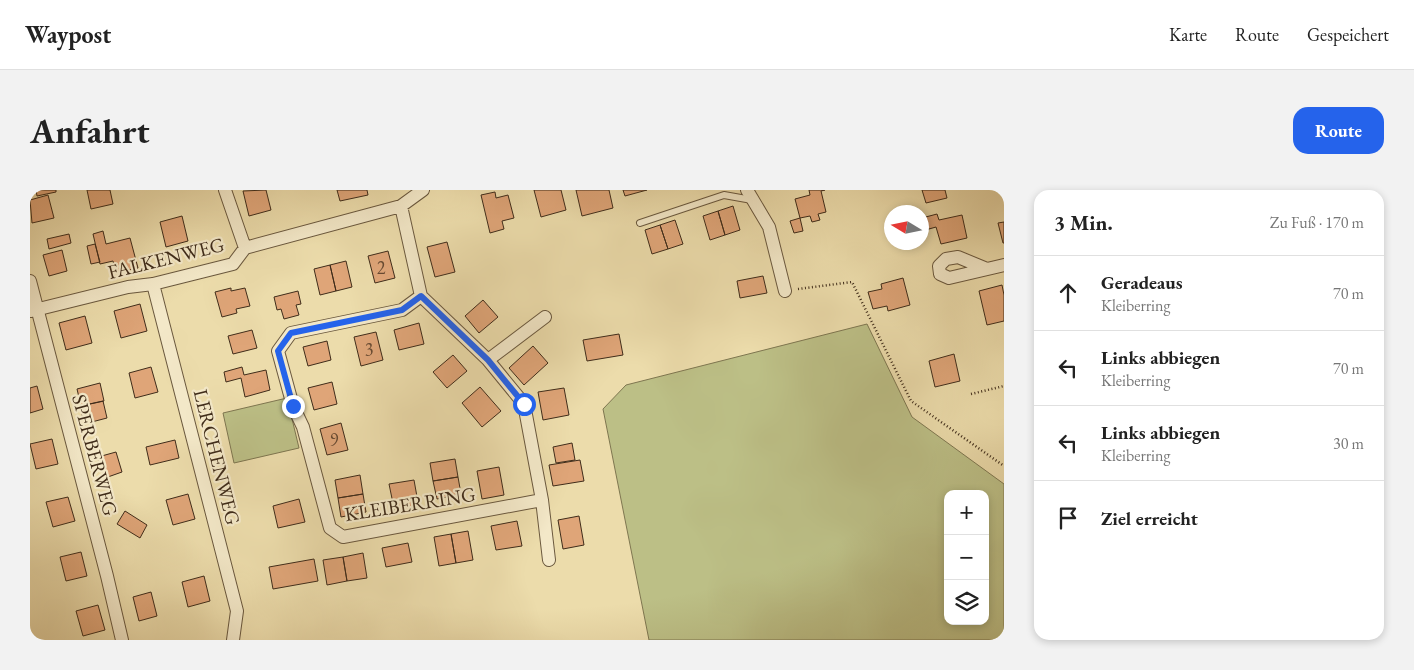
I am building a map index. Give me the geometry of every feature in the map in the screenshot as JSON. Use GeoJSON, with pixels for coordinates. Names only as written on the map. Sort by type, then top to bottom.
{"type":"FeatureCollection","features":[{"type":"Feature","properties":{"kind":"street","name":"FALKENWEG"},"geometry":{"type":"LineString","coordinates":[[34,310],[233,264],[245,248],[225,190]]}},
{"type":"Feature","properties":{"kind":"street"},"geometry":{"type":"LineString","coordinates":[[245,248],[401,206],[423,190]]}},
{"type":"Feature","properties":{"kind":"street"},"geometry":{"type":"LineString","coordinates":[[750,195],[769,227],[785,291]]}},
{"type":"Feature","properties":{"kind":"street"},"geometry":{"type":"LineString","coordinates":[[401,206],[421,296],[488,360],[524,404],[542,500],[549,560]]}},
{"type":"Feature","properties":{"kind":"street"},"geometry":{"type":"LineString","coordinates":[[987,269],[1004,265]]}},
{"type":"Feature","properties":{"kind":"street","name":"SPERBERWEG"},"geometry":{"type":"LineString","coordinates":[[30,281],[34,310],[100,547],[122,640]]}},
{"type":"Feature","properties":{"kind":"street","name":"LERCHENWEG"},"geometry":{"type":"LineString","coordinates":[[153,284],[237,611],[233,640]]}},
{"type":"Feature","properties":{"kind":"street","name":"KLEIBERRING"},"geometry":{"type":"LineString","coordinates":[[421,296],[402,310],[291,333],[278,351],[293,406],[303,427],[330,528],[343,537],[542,500]]}},
{"type":"Feature","properties":{"kind":"street"},"geometry":{"type":"LineString","coordinates":[[488,360],[545,318]]}},
{"type":"Feature","properties":{"kind":"lane"},"geometry":{"type":"LineString","coordinates":[[640,223],[724,195],[750,195]]}},
{"type":"Feature","properties":{"kind":"path"},"geometry":{"type":"LineString","coordinates":[[785,291],[852,282],[911,400],[1004,466]]}},
{"type":"Feature","properties":{"kind":"path"},"geometry":{"type":"LineString","coordinates":[[971,394],[1004,386]]}},
{"type":"Feature","properties":{"kind":"green space"},"geometry":{"type":"Polygon","coordinates":[[[867,324],[912,417],[1004,484],[1004,640],[649,640],[603,409],[626,385],[867,324]]]}},
{"type":"Feature","properties":{"kind":"green space"},"geometry":{"type":"Polygon","coordinates":[[[287,398],[299,448],[234,463],[223,413],[287,398]]]}},
{"type":"Feature","properties":{"kind":"building"},"geometry":{"type":"Polygon","coordinates":[[[36,190],[56,190],[56,192],[37,196],[36,190]]]}},
{"type":"Feature","properties":{"kind":"building"},"geometry":{"type":"Polygon","coordinates":[[[87,190],[110,190],[113,204],[91,209],[87,190]]]}},
{"type":"Feature","properties":{"kind":"building"},"geometry":{"type":"Polygon","coordinates":[[[266,190],[271,210],[249,216],[243,191],[266,190]]]}},
{"type":"Feature","properties":{"kind":"building"},"geometry":{"type":"Polygon","coordinates":[[[337,190],[367,190],[368,195],[340,201],[337,190]]]}},
{"type":"Feature","properties":{"kind":"building"},"geometry":{"type":"Polygon","coordinates":[[[534,190],[561,190],[566,210],[541,217],[534,190]]]}},
{"type":"Feature","properties":{"kind":"building"},"geometry":{"type":"Polygon","coordinates":[[[576,190],[609,190],[613,208],[582,216],[576,190]]]}},
{"type":"Feature","properties":{"kind":"building"},"geometry":{"type":"Polygon","coordinates":[[[623,190],[647,190],[625,196],[623,190]]]}},
{"type":"Feature","properties":{"kind":"building"},"geometry":{"type":"Polygon","coordinates":[[[809,190],[825,190],[821,191],[826,212],[818,214],[820,220],[812,222],[810,216],[800,218],[795,199],[810,195],[809,190]]]}},
{"type":"Feature","properties":{"kind":"building"},"geometry":{"type":"Polygon","coordinates":[[[922,190],[945,190],[947,198],[926,203],[922,190]]]}},
{"type":"Feature","properties":{"kind":"building"},"geometry":{"type":"Polygon","coordinates":[[[495,192],[496,198],[508,195],[514,218],[502,221],[504,229],[490,233],[481,195],[495,192]]]}},
{"type":"Feature","properties":{"kind":"building"},"geometry":{"type":"Polygon","coordinates":[[[48,195],[54,218],[32,223],[30,200],[48,195]]]}},
{"type":"Feature","properties":{"kind":"building"},"geometry":{"type":"Polygon","coordinates":[[[733,206],[740,230],[725,235],[718,211],[733,206]]]}},
{"type":"Feature","properties":{"kind":"building"},"geometry":{"type":"Polygon","coordinates":[[[718,211],[725,235],[710,240],[703,216],[718,211]]]}},
{"type":"Feature","properties":{"kind":"building"},"geometry":{"type":"Polygon","coordinates":[[[937,214],[939,220],[962,215],[967,238],[941,244],[936,227],[929,229],[929,216],[937,214]]]}},
{"type":"Feature","properties":{"kind":"building"},"geometry":{"type":"Polygon","coordinates":[[[182,216],[188,241],[166,247],[160,222],[182,216]]]}},
{"type":"Feature","properties":{"kind":"building"},"geometry":{"type":"Polygon","coordinates":[[[800,218],[803,231],[794,233],[790,221],[800,218]]]}},
{"type":"Feature","properties":{"kind":"building"},"geometry":{"type":"Polygon","coordinates":[[[675,220],[683,244],[668,249],[660,225],[675,220]]]}},
{"type":"Feature","properties":{"kind":"building"},"geometry":{"type":"Polygon","coordinates":[[[1004,222],[1004,243],[1003,243],[998,223],[1004,222]]]}},
{"type":"Feature","properties":{"kind":"building"},"geometry":{"type":"Polygon","coordinates":[[[660,225],[668,249],[652,254],[645,230],[660,225]]]}},
{"type":"Feature","properties":{"kind":"building"},"geometry":{"type":"Polygon","coordinates":[[[103,231],[106,244],[130,238],[138,268],[116,273],[113,261],[100,264],[93,234],[103,231]]]}},
{"type":"Feature","properties":{"kind":"building"},"geometry":{"type":"Polygon","coordinates":[[[69,234],[71,243],[49,249],[47,239],[69,234]]]}},
{"type":"Feature","properties":{"kind":"building"},"geometry":{"type":"Polygon","coordinates":[[[447,242],[455,272],[435,277],[427,247],[447,242]]]}},
{"type":"Feature","properties":{"kind":"building"},"geometry":{"type":"Polygon","coordinates":[[[95,244],[100,262],[91,264],[87,246],[95,244]]]}},
{"type":"Feature","properties":{"kind":"building"},"geometry":{"type":"Polygon","coordinates":[[[62,250],[67,271],[49,276],[43,255],[62,250]]]}},
{"type":"Feature","properties":{"kind":"building"},"geometry":{"type":"Polygon","coordinates":[[[388,251],[395,278],[375,283],[368,256],[388,251]]]}},
{"type":"Feature","properties":{"kind":"building"},"geometry":{"type":"Polygon","coordinates":[[[346,261],[352,287],[336,291],[330,265],[346,261]]]}},
{"type":"Feature","properties":{"kind":"building"},"geometry":{"type":"Polygon","coordinates":[[[330,265],[336,291],[320,295],[314,269],[330,265]]]}},
{"type":"Feature","properties":{"kind":"building"},"geometry":{"type":"Polygon","coordinates":[[[763,276],[767,293],[740,298],[737,281],[763,276]]]}},
{"type":"Feature","properties":{"kind":"building"},"geometry":{"type":"Polygon","coordinates":[[[903,278],[910,305],[888,311],[887,306],[873,309],[868,292],[882,289],[881,284],[903,278]]]}},
{"type":"Feature","properties":{"kind":"building"},"geometry":{"type":"Polygon","coordinates":[[[1002,285],[1004,321],[987,325],[979,291],[1002,285]]]}},
{"type":"Feature","properties":{"kind":"building"},"geometry":{"type":"Polygon","coordinates":[[[231,288],[231,291],[245,288],[250,306],[236,309],[237,313],[222,317],[215,292],[231,288]]]}},
{"type":"Feature","properties":{"kind":"building"},"geometry":{"type":"Polygon","coordinates":[[[298,291],[301,304],[296,305],[299,315],[284,319],[281,309],[277,310],[274,297],[298,291]]]}},
{"type":"Feature","properties":{"kind":"building"},"geometry":{"type":"Polygon","coordinates":[[[483,300],[498,317],[479,333],[465,316],[483,300]]]}},
{"type":"Feature","properties":{"kind":"building"},"geometry":{"type":"Polygon","coordinates":[[[140,304],[147,331],[121,338],[114,311],[140,304]]]}},
{"type":"Feature","properties":{"kind":"building"},"geometry":{"type":"Polygon","coordinates":[[[85,316],[92,343],[66,350],[59,323],[85,316]]]}},
{"type":"Feature","properties":{"kind":"building"},"geometry":{"type":"Polygon","coordinates":[[[419,323],[424,344],[399,350],[394,330],[419,323]]]}},
{"type":"Feature","properties":{"kind":"building"},"geometry":{"type":"Polygon","coordinates":[[[252,330],[257,348],[233,354],[228,336],[252,330]]]}},
{"type":"Feature","properties":{"kind":"building"},"geometry":{"type":"Polygon","coordinates":[[[376,332],[383,360],[361,366],[354,337],[376,332]]]}},
{"type":"Feature","properties":{"kind":"building"},"geometry":{"type":"Polygon","coordinates":[[[619,334],[623,355],[587,361],[583,340],[619,334]]]}},
{"type":"Feature","properties":{"kind":"building"},"geometry":{"type":"Polygon","coordinates":[[[327,341],[331,360],[308,366],[303,347],[327,341]]]}},
{"type":"Feature","properties":{"kind":"building"},"geometry":{"type":"Polygon","coordinates":[[[533,346],[548,363],[524,385],[509,368],[533,346]]]}},
{"type":"Feature","properties":{"kind":"building"},"geometry":{"type":"Polygon","coordinates":[[[954,354],[960,381],[935,387],[929,361],[954,354]]]}},
{"type":"Feature","properties":{"kind":"building"},"geometry":{"type":"Polygon","coordinates":[[[453,355],[467,371],[447,388],[433,372],[453,355]]]}},
{"type":"Feature","properties":{"kind":"building"},"geometry":{"type":"Polygon","coordinates":[[[151,367],[158,392],[135,398],[129,373],[151,367]]]}},
{"type":"Feature","properties":{"kind":"building"},"geometry":{"type":"Polygon","coordinates":[[[242,367],[244,375],[266,370],[270,390],[245,397],[241,378],[226,382],[224,372],[242,367]]]}},
{"type":"Feature","properties":{"kind":"building"},"geometry":{"type":"Polygon","coordinates":[[[332,382],[337,404],[314,410],[308,388],[332,382]]]}},
{"type":"Feature","properties":{"kind":"building"},"geometry":{"type":"Polygon","coordinates":[[[100,383],[104,401],[81,406],[77,389],[100,383]]]}},
{"type":"Feature","properties":{"kind":"building"},"geometry":{"type":"Polygon","coordinates":[[[37,386],[43,409],[30,413],[30,388],[37,386]]]}},
{"type":"Feature","properties":{"kind":"building"},"geometry":{"type":"Polygon","coordinates":[[[480,387],[501,411],[482,427],[462,403],[480,387]]]}},
{"type":"Feature","properties":{"kind":"building"},"geometry":{"type":"Polygon","coordinates":[[[564,388],[569,415],[543,420],[538,392],[564,388]]]}},
{"type":"Feature","properties":{"kind":"building"},"geometry":{"type":"Polygon","coordinates":[[[103,401],[107,418],[84,424],[80,406],[103,401]]]}},
{"type":"Feature","properties":{"kind":"building"},"geometry":{"type":"Polygon","coordinates":[[[341,423],[348,450],[327,455],[320,429],[341,423]]]}},
{"type":"Feature","properties":{"kind":"building"},"geometry":{"type":"Polygon","coordinates":[[[52,439],[58,464],[36,469],[30,444],[52,439]]]}},
{"type":"Feature","properties":{"kind":"building"},"geometry":{"type":"Polygon","coordinates":[[[175,440],[179,458],[150,465],[146,447],[175,440]]]}},
{"type":"Feature","properties":{"kind":"building"},"geometry":{"type":"Polygon","coordinates":[[[572,443],[575,460],[556,463],[553,447],[572,443]]]}},
{"type":"Feature","properties":{"kind":"building"},"geometry":{"type":"Polygon","coordinates":[[[116,452],[122,472],[105,478],[98,457],[116,452]]]}},
{"type":"Feature","properties":{"kind":"building"},"geometry":{"type":"Polygon","coordinates":[[[455,459],[458,477],[433,481],[430,463],[455,459]]]}},
{"type":"Feature","properties":{"kind":"building"},"geometry":{"type":"Polygon","coordinates":[[[580,460],[584,481],[553,486],[549,465],[580,460]]]}},
{"type":"Feature","properties":{"kind":"building"},"geometry":{"type":"Polygon","coordinates":[[[499,467],[504,495],[482,499],[477,471],[499,467]]]}},
{"type":"Feature","properties":{"kind":"building"},"geometry":{"type":"Polygon","coordinates":[[[360,475],[363,494],[338,498],[335,480],[360,475]]]}},
{"type":"Feature","properties":{"kind":"building"},"geometry":{"type":"Polygon","coordinates":[[[458,477],[461,494],[437,499],[433,481],[458,477]]]}},
{"type":"Feature","properties":{"kind":"building"},"geometry":{"type":"Polygon","coordinates":[[[414,480],[419,508],[395,513],[389,484],[414,480]]]}},
{"type":"Feature","properties":{"kind":"building"},"geometry":{"type":"Polygon","coordinates":[[[188,494],[195,519],[173,525],[166,500],[188,494]]]}},
{"type":"Feature","properties":{"kind":"building"},"geometry":{"type":"Polygon","coordinates":[[[363,494],[366,512],[341,517],[338,498],[363,494]]]}},
{"type":"Feature","properties":{"kind":"building"},"geometry":{"type":"Polygon","coordinates":[[[68,497],[75,521],[53,527],[46,502],[68,497]]]}},
{"type":"Feature","properties":{"kind":"building"},"geometry":{"type":"Polygon","coordinates":[[[299,499],[305,522],[278,528],[273,506],[299,499]]]}},
{"type":"Feature","properties":{"kind":"building"},"geometry":{"type":"Polygon","coordinates":[[[125,511],[147,525],[140,538],[117,524],[125,511]]]}},
{"type":"Feature","properties":{"kind":"building"},"geometry":{"type":"Polygon","coordinates":[[[579,516],[584,545],[563,549],[558,520],[579,516]]]}},
{"type":"Feature","properties":{"kind":"building"},"geometry":{"type":"Polygon","coordinates":[[[517,521],[522,546],[496,550],[491,526],[517,521]]]}},
{"type":"Feature","properties":{"kind":"building"},"geometry":{"type":"Polygon","coordinates":[[[468,531],[473,560],[456,563],[451,534],[468,531]]]}},
{"type":"Feature","properties":{"kind":"building"},"geometry":{"type":"Polygon","coordinates":[[[451,534],[456,563],[439,566],[434,537],[451,534]]]}},
{"type":"Feature","properties":{"kind":"building"},"geometry":{"type":"Polygon","coordinates":[[[408,543],[412,562],[386,567],[382,548],[408,543]]]}},
{"type":"Feature","properties":{"kind":"building"},"geometry":{"type":"Polygon","coordinates":[[[81,552],[87,576],[66,581],[60,557],[81,552]]]}},
{"type":"Feature","properties":{"kind":"building"},"geometry":{"type":"Polygon","coordinates":[[[363,553],[367,578],[347,581],[343,557],[363,553]]]}},
{"type":"Feature","properties":{"kind":"building"},"geometry":{"type":"Polygon","coordinates":[[[343,557],[347,581],[327,585],[323,560],[343,557]]]}},
{"type":"Feature","properties":{"kind":"building"},"geometry":{"type":"Polygon","coordinates":[[[314,559],[318,581],[273,589],[269,567],[314,559]]]}},
{"type":"Feature","properties":{"kind":"building"},"geometry":{"type":"Polygon","coordinates":[[[204,576],[210,601],[188,607],[182,582],[204,576]]]}},
{"type":"Feature","properties":{"kind":"building"},"geometry":{"type":"Polygon","coordinates":[[[151,592],[157,616],[139,621],[133,597],[151,592]]]}},
{"type":"Feature","properties":{"kind":"building"},"geometry":{"type":"Polygon","coordinates":[[[98,605],[105,630],[83,636],[76,611],[98,605]]]}},
{"type":"Feature","properties":{"kind":"route"},"geometry":{"type":"LineString","coordinates":[[293,406],[278,351],[291,333],[402,310],[421,296],[488,360],[524,404]]}}]}
